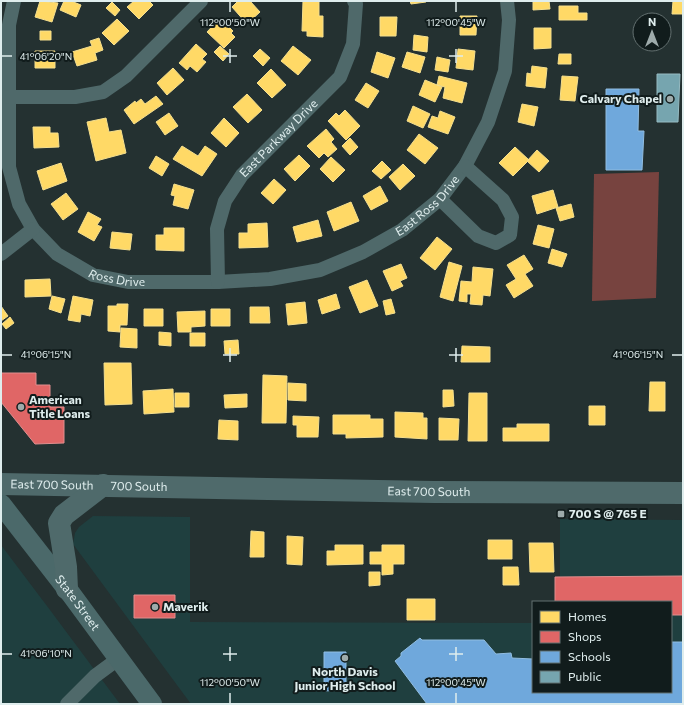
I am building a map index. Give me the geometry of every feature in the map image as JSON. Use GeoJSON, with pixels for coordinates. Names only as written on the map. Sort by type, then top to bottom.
{"type":"FeatureCollection","features":[{"type":"Feature","properties":{"kind":"main road","name":"East 700 South"},"geometry":{"type":"LineString","coordinates":[[1,484],[103,485]]}},
{"type":"Feature","properties":{"kind":"main road","name":"700 South"},"geometry":{"type":"LineString","coordinates":[[103,485],[175,487]]}},
{"type":"Feature","properties":{"kind":"main road"},"geometry":{"type":"LineString","coordinates":[[67,589],[66,567],[58,523],[64,515],[103,485]]}},
{"type":"Feature","properties":{"kind":"main road","name":"East 700 South"},"geometry":{"type":"LineString","coordinates":[[175,487],[441,492],[683,493]]}},
{"type":"Feature","properties":{"kind":"main road","name":"State Street"},"geometry":{"type":"LineString","coordinates":[[1,504],[67,589],[152,704]]}},
{"type":"Feature","properties":{"kind":"street","name":"Ross Drive"},"geometry":{"type":"LineString","coordinates":[[14,1],[9,25],[9,167],[19,204],[33,229],[57,254],[93,275],[128,282],[218,282]]}},
{"type":"Feature","properties":{"kind":"street"},"geometry":{"type":"LineString","coordinates":[[9,97],[75,97],[103,92],[126,76],[201,1]]}},
{"type":"Feature","properties":{"kind":"street","name":"East Parkway Drive"},"geometry":{"type":"LineString","coordinates":[[218,282],[217,229],[225,201],[242,175],[340,77],[353,44],[356,4],[354,1]]}},
{"type":"Feature","properties":{"kind":"street","name":"East Ross Drive"},"geometry":{"type":"LineString","coordinates":[[218,282],[270,279],[320,270],[363,252],[402,230],[440,199],[465,166],[488,122],[505,71],[509,20],[507,1]]}},
{"type":"Feature","properties":{"kind":"street"},"geometry":{"type":"LineString","coordinates":[[440,199],[478,236],[496,243],[510,235],[512,217],[503,200],[465,166]]}},
{"type":"Feature","properties":{"kind":"street"},"geometry":{"type":"LineString","coordinates":[[1,254],[33,229]]}},
{"type":"Feature","properties":{"kind":"street"},"geometry":{"type":"LineString","coordinates":[[67,704],[95,676],[118,659]]}},
{"type":"Feature","properties":{"kind":"shaded area"},"geometry":{"type":"Polygon","coordinates":[[[659,172],[656,298],[592,301],[594,174],[659,172]]]}},
{"type":"Feature","properties":{"kind":"shaded area","name":"North Davis Junior High School"},"geometry":{"type":"Polygon","coordinates":[[[93,516],[190,517],[190,622],[532,623],[532,693],[672,693],[672,601],[560,601],[560,519],[683,520],[683,704],[191,704],[73,544],[75,533],[79,527],[93,516]]]}},
{"type":"Feature","properties":{"kind":"shaded area"},"geometry":{"type":"Polygon","coordinates":[[[1,545],[50,610],[120,704],[1,704],[1,545]]]}},
{"type":"Feature","properties":{"kind":"building: Homes"},"geometry":{"type":"Polygon","coordinates":[[[40,1],[58,3],[52,22],[35,17],[40,1]]]}},
{"type":"Feature","properties":{"kind":"building: Homes"},"geometry":{"type":"Polygon","coordinates":[[[64,1],[71,1],[81,5],[76,17],[60,10],[64,1]]]}},
{"type":"Feature","properties":{"kind":"building: Homes"},"geometry":{"type":"Polygon","coordinates":[[[134,1],[149,1],[153,5],[139,19],[127,7],[134,1]]]}},
{"type":"Feature","properties":{"kind":"building: Homes"},"geometry":{"type":"Polygon","coordinates":[[[238,1],[250,1],[260,12],[247,24],[232,7],[238,1]]]}},
{"type":"Feature","properties":{"kind":"building: Homes"},"geometry":{"type":"Polygon","coordinates":[[[303,1],[319,1],[319,16],[323,16],[323,37],[307,36],[307,31],[302,31],[303,1]]]}},
{"type":"Feature","properties":{"kind":"building: Homes"},"geometry":{"type":"Polygon","coordinates":[[[410,1],[425,1],[426,2],[411,4],[410,1]]]}},
{"type":"Feature","properties":{"kind":"building: Homes"},"geometry":{"type":"Polygon","coordinates":[[[533,1],[549,1],[550,9],[533,10],[533,1]]]}},
{"type":"Feature","properties":{"kind":"building: Homes"},"geometry":{"type":"Polygon","coordinates":[[[673,1],[683,1],[683,14],[672,14],[673,1]]]}},
{"type":"Feature","properties":{"kind":"building: Homes"},"geometry":{"type":"Polygon","coordinates":[[[112,2],[120,10],[115,16],[106,8],[112,2]]]}},
{"type":"Feature","properties":{"kind":"building: Homes"},"geometry":{"type":"Polygon","coordinates":[[[559,6],[578,6],[578,13],[587,13],[587,20],[559,20],[559,6]]]}},
{"type":"Feature","properties":{"kind":"building: Homes"},"geometry":{"type":"Polygon","coordinates":[[[460,16],[477,16],[476,35],[460,35],[460,16]]]}},
{"type":"Feature","properties":{"kind":"building: Homes"},"geometry":{"type":"Polygon","coordinates":[[[380,17],[397,17],[396,36],[380,36],[380,17]]]}},
{"type":"Feature","properties":{"kind":"building: Homes"},"geometry":{"type":"Polygon","coordinates":[[[220,18],[233,31],[231,33],[235,37],[224,48],[207,32],[220,18]]]}},
{"type":"Feature","properties":{"kind":"building: Homes"},"geometry":{"type":"Polygon","coordinates":[[[117,19],[129,31],[114,45],[102,33],[117,19]]]}},
{"type":"Feature","properties":{"kind":"building: Homes"},"geometry":{"type":"Polygon","coordinates":[[[534,28],[551,28],[551,48],[534,49],[534,28]]]}},
{"type":"Feature","properties":{"kind":"building: Homes"},"geometry":{"type":"Polygon","coordinates":[[[40,31],[51,31],[51,40],[40,40],[40,31]]]}},
{"type":"Feature","properties":{"kind":"building: Homes"},"geometry":{"type":"Polygon","coordinates":[[[414,35],[428,37],[427,52],[413,50],[414,35]]]}},
{"type":"Feature","properties":{"kind":"building: Homes"},"geometry":{"type":"Polygon","coordinates":[[[99,38],[103,50],[95,53],[97,60],[77,66],[72,52],[92,46],[90,41],[99,38]]]}},
{"type":"Feature","properties":{"kind":"building: Homes"},"geometry":{"type":"Polygon","coordinates":[[[196,44],[207,54],[202,59],[206,62],[197,72],[190,66],[187,70],[179,63],[196,44]]]}},
{"type":"Feature","properties":{"kind":"building: Homes"},"geometry":{"type":"Polygon","coordinates":[[[220,46],[229,54],[223,61],[214,52],[220,46]]]}},
{"type":"Feature","properties":{"kind":"building: Homes"},"geometry":{"type":"Polygon","coordinates":[[[293,46],[311,60],[298,75],[281,61],[293,46]]]}},
{"type":"Feature","properties":{"kind":"building: Homes"},"geometry":{"type":"Polygon","coordinates":[[[260,49],[270,58],[263,66],[253,56],[260,49]]]}},
{"type":"Feature","properties":{"kind":"building: Homes"},"geometry":{"type":"Polygon","coordinates":[[[458,49],[475,51],[473,70],[456,68],[458,49]]]}},
{"type":"Feature","properties":{"kind":"building: Homes"},"geometry":{"type":"Polygon","coordinates":[[[35,51],[55,51],[55,68],[35,68],[35,51]]]}},
{"type":"Feature","properties":{"kind":"building: Homes"},"geometry":{"type":"Polygon","coordinates":[[[377,52],[395,58],[388,78],[371,72],[377,52]]]}},
{"type":"Feature","properties":{"kind":"building: Homes"},"geometry":{"type":"Polygon","coordinates":[[[407,52],[425,57],[420,73],[402,67],[407,52]]]}},
{"type":"Feature","properties":{"kind":"building: Homes"},"geometry":{"type":"Polygon","coordinates":[[[559,54],[571,54],[571,64],[558,64],[559,54]]]}},
{"type":"Feature","properties":{"kind":"building: Homes"},"geometry":{"type":"Polygon","coordinates":[[[437,57],[450,60],[448,72],[435,70],[437,57]]]}},
{"type":"Feature","properties":{"kind":"building: Homes"},"geometry":{"type":"Polygon","coordinates":[[[532,66],[547,68],[545,88],[526,86],[527,73],[531,74],[532,66]]]}},
{"type":"Feature","properties":{"kind":"building: Homes"},"geometry":{"type":"Polygon","coordinates":[[[173,68],[184,80],[167,95],[157,83],[173,68]]]}},
{"type":"Feature","properties":{"kind":"building: Homes"},"geometry":{"type":"Polygon","coordinates":[[[271,69],[286,85],[272,98],[257,83],[271,69]]]}},
{"type":"Feature","properties":{"kind":"building: Homes"},"geometry":{"type":"Polygon","coordinates":[[[439,76],[467,83],[462,103],[443,98],[445,87],[437,85],[439,76]]]}},
{"type":"Feature","properties":{"kind":"building: Homes"},"geometry":{"type":"Polygon","coordinates":[[[562,76],[578,77],[575,101],[560,100],[562,76]]]}},
{"type":"Feature","properties":{"kind":"building: Homes"},"geometry":{"type":"Polygon","coordinates":[[[425,80],[442,87],[435,102],[419,95],[425,80]]]}},
{"type":"Feature","properties":{"kind":"building: Homes"},"geometry":{"type":"Polygon","coordinates":[[[366,83],[379,91],[368,108],[355,100],[366,83]]]}},
{"type":"Feature","properties":{"kind":"building: Homes"},"geometry":{"type":"Polygon","coordinates":[[[247,94],[262,110],[248,123],[233,107],[247,94]]]}},
{"type":"Feature","properties":{"kind":"building: Homes"},"geometry":{"type":"Polygon","coordinates":[[[156,96],[163,104],[134,124],[124,110],[135,101],[136,103],[141,99],[145,104],[156,96]]]}},
{"type":"Feature","properties":{"kind":"building: Homes"},"geometry":{"type":"Polygon","coordinates":[[[522,104],[538,107],[534,126],[518,122],[522,104]]]}},
{"type":"Feature","properties":{"kind":"building: Homes"},"geometry":{"type":"Polygon","coordinates":[[[413,106],[430,114],[423,128],[407,121],[413,106]]]}},
{"type":"Feature","properties":{"kind":"building: Homes"},"geometry":{"type":"Polygon","coordinates":[[[345,110],[360,126],[346,140],[328,121],[336,113],[339,116],[345,110]]]}},
{"type":"Feature","properties":{"kind":"building: Homes"},"geometry":{"type":"Polygon","coordinates":[[[440,111],[455,117],[448,134],[428,127],[432,116],[438,118],[440,111]]]}},
{"type":"Feature","properties":{"kind":"building: Homes"},"geometry":{"type":"Polygon","coordinates":[[[169,113],[178,126],[165,135],[156,122],[169,113]]]}},
{"type":"Feature","properties":{"kind":"building: Homes"},"geometry":{"type":"Polygon","coordinates":[[[106,118],[109,132],[121,130],[126,153],[96,161],[87,122],[106,118]]]}},
{"type":"Feature","properties":{"kind":"building: Homes"},"geometry":{"type":"Polygon","coordinates":[[[224,118],[239,133],[226,147],[211,133],[224,118]]]}},
{"type":"Feature","properties":{"kind":"building: Homes"},"geometry":{"type":"Polygon","coordinates":[[[33,127],[50,127],[50,133],[58,133],[59,147],[34,148],[33,127]]]}},
{"type":"Feature","properties":{"kind":"building: Homes"},"geometry":{"type":"Polygon","coordinates":[[[326,129],[334,139],[331,142],[337,149],[328,157],[324,153],[319,158],[307,146],[326,129]]]}},
{"type":"Feature","properties":{"kind":"building: Homes"},"geometry":{"type":"Polygon","coordinates":[[[419,134],[438,148],[425,164],[407,150],[419,134]]]}},
{"type":"Feature","properties":{"kind":"building: Homes"},"geometry":{"type":"Polygon","coordinates":[[[350,138],[358,147],[350,155],[342,146],[350,138]]]}},
{"type":"Feature","properties":{"kind":"building: Homes"},"geometry":{"type":"Polygon","coordinates":[[[182,146],[198,156],[205,146],[217,154],[202,176],[173,159],[182,146]]]}},
{"type":"Feature","properties":{"kind":"building: Homes"},"geometry":{"type":"Polygon","coordinates":[[[515,147],[529,160],[513,176],[499,163],[515,147]]]}},
{"type":"Feature","properties":{"kind":"building: Homes"},"geometry":{"type":"Polygon","coordinates":[[[537,150],[549,161],[539,172],[527,161],[537,150]]]}},
{"type":"Feature","properties":{"kind":"building: Homes"},"geometry":{"type":"Polygon","coordinates":[[[299,155],[310,166],[295,181],[284,169],[299,155]]]}},
{"type":"Feature","properties":{"kind":"building: Homes"},"geometry":{"type":"Polygon","coordinates":[[[156,156],[169,164],[162,176],[149,168],[156,156]]]}},
{"type":"Feature","properties":{"kind":"building: Homes"},"geometry":{"type":"Polygon","coordinates":[[[331,157],[345,170],[333,182],[320,169],[331,157]]]}},
{"type":"Feature","properties":{"kind":"building: Homes"},"geometry":{"type":"Polygon","coordinates":[[[382,161],[391,170],[381,179],[372,171],[382,161]]]}},
{"type":"Feature","properties":{"kind":"building: Homes"},"geometry":{"type":"Polygon","coordinates":[[[61,163],[67,181],[43,190],[37,171],[61,163]]]}},
{"type":"Feature","properties":{"kind":"building: Homes"},"geometry":{"type":"Polygon","coordinates":[[[403,164],[415,176],[400,190],[389,177],[403,164]]]}},
{"type":"Feature","properties":{"kind":"building: Homes"},"geometry":{"type":"Polygon","coordinates":[[[274,179],[286,190],[273,204],[261,193],[274,179]]]}},
{"type":"Feature","properties":{"kind":"building: Homes"},"geometry":{"type":"Polygon","coordinates":[[[174,184],[194,190],[188,209],[173,205],[175,196],[171,195],[174,184]]]}},
{"type":"Feature","properties":{"kind":"building: Homes"},"geometry":{"type":"Polygon","coordinates":[[[380,186],[388,201],[371,210],[363,196],[380,186]]]}},
{"type":"Feature","properties":{"kind":"building: Homes"},"geometry":{"type":"Polygon","coordinates":[[[553,190],[558,207],[537,214],[532,196],[553,190]]]}},
{"type":"Feature","properties":{"kind":"building: Homes"},"geometry":{"type":"Polygon","coordinates":[[[66,193],[78,209],[63,220],[51,204],[66,193]]]}},
{"type":"Feature","properties":{"kind":"building: Homes"},"geometry":{"type":"Polygon","coordinates":[[[351,202],[359,221],[334,231],[327,212],[351,202]]]}},
{"type":"Feature","properties":{"kind":"building: Homes"},"geometry":{"type":"Polygon","coordinates":[[[571,204],[574,217],[560,221],[556,208],[571,204]]]}},
{"type":"Feature","properties":{"kind":"building: Homes"},"geometry":{"type":"Polygon","coordinates":[[[88,212],[101,219],[97,225],[102,227],[94,241],[78,232],[88,212]]]}},
{"type":"Feature","properties":{"kind":"building: Homes"},"geometry":{"type":"Polygon","coordinates":[[[318,220],[322,236],[297,242],[293,227],[318,220]]]}},
{"type":"Feature","properties":{"kind":"building: Homes"},"geometry":{"type":"Polygon","coordinates":[[[267,223],[268,247],[239,248],[239,233],[248,233],[248,224],[267,223]]]}},
{"type":"Feature","properties":{"kind":"building: Homes"},"geometry":{"type":"Polygon","coordinates":[[[538,225],[554,229],[549,248],[533,244],[538,225]]]}},
{"type":"Feature","properties":{"kind":"building: Homes"},"geometry":{"type":"Polygon","coordinates":[[[164,228],[184,228],[184,251],[156,250],[156,235],[164,235],[164,228]]]}},
{"type":"Feature","properties":{"kind":"building: Homes"},"geometry":{"type":"Polygon","coordinates":[[[112,232],[132,234],[130,250],[110,248],[112,232]]]}},
{"type":"Feature","properties":{"kind":"building: Homes"},"geometry":{"type":"Polygon","coordinates":[[[437,237],[452,249],[435,270],[420,258],[437,237]]]}},
{"type":"Feature","properties":{"kind":"building: Homes"},"geometry":{"type":"Polygon","coordinates":[[[552,249],[567,254],[562,267],[548,263],[552,249]]]}},
{"type":"Feature","properties":{"kind":"building: Homes"},"geometry":{"type":"Polygon","coordinates":[[[524,255],[533,269],[525,274],[533,286],[514,298],[506,285],[516,279],[507,265],[524,255]]]}},
{"type":"Feature","properties":{"kind":"building: Homes"},"geometry":{"type":"Polygon","coordinates":[[[449,262],[462,266],[453,301],[440,297],[449,262]]]}},
{"type":"Feature","properties":{"kind":"building: Homes"},"geometry":{"type":"Polygon","coordinates":[[[401,264],[407,278],[400,281],[403,286],[392,291],[383,271],[401,264]]]}},
{"type":"Feature","properties":{"kind":"building: Homes"},"geometry":{"type":"Polygon","coordinates":[[[473,267],[493,269],[490,296],[483,295],[482,305],[470,304],[471,294],[467,294],[467,302],[459,301],[461,281],[472,282],[473,267]]]}},
{"type":"Feature","properties":{"kind":"building: Homes"},"geometry":{"type":"Polygon","coordinates":[[[50,279],[51,296],[25,297],[25,280],[50,279]]]}},
{"type":"Feature","properties":{"kind":"building: Homes"},"geometry":{"type":"Polygon","coordinates":[[[367,280],[378,306],[360,313],[349,287],[367,280]]]}},
{"type":"Feature","properties":{"kind":"building: Homes"},"geometry":{"type":"Polygon","coordinates":[[[336,294],[340,308],[322,314],[318,300],[336,294]]]}},
{"type":"Feature","properties":{"kind":"building: Homes"},"geometry":{"type":"Polygon","coordinates":[[[52,296],[65,299],[61,313],[49,309],[52,296]]]}},
{"type":"Feature","properties":{"kind":"building: Homes"},"geometry":{"type":"Polygon","coordinates":[[[73,296],[93,300],[90,316],[81,314],[80,322],[68,320],[73,296]]]}},
{"type":"Feature","properties":{"kind":"building: Homes"},"geometry":{"type":"Polygon","coordinates":[[[391,299],[395,313],[386,315],[383,301],[391,299]]]}},
{"type":"Feature","properties":{"kind":"building: Homes"},"geometry":{"type":"Polygon","coordinates":[[[305,302],[307,323],[288,325],[286,304],[305,302]]]}},
{"type":"Feature","properties":{"kind":"building: Homes"},"geometry":{"type":"Polygon","coordinates":[[[117,304],[128,304],[127,325],[120,325],[120,332],[108,331],[108,306],[117,306],[117,304]]]}},
{"type":"Feature","properties":{"kind":"building: Homes"},"geometry":{"type":"Polygon","coordinates":[[[1,306],[8,316],[1,321],[1,306]]]}},
{"type":"Feature","properties":{"kind":"building: Homes"},"geometry":{"type":"Polygon","coordinates":[[[250,307],[269,307],[270,323],[250,323],[250,307]]]}},
{"type":"Feature","properties":{"kind":"building: Homes"},"geometry":{"type":"Polygon","coordinates":[[[144,309],[163,309],[163,326],[144,326],[144,309]]]}},
{"type":"Feature","properties":{"kind":"building: Homes"},"geometry":{"type":"Polygon","coordinates":[[[211,309],[230,309],[230,326],[211,326],[211,309]]]}},
{"type":"Feature","properties":{"kind":"building: Homes"},"geometry":{"type":"Polygon","coordinates":[[[205,311],[205,326],[191,327],[191,332],[178,332],[177,312],[205,311]]]}},
{"type":"Feature","properties":{"kind":"building: Homes"},"geometry":{"type":"Polygon","coordinates":[[[10,317],[14,323],[6,329],[2,324],[10,317]]]}},
{"type":"Feature","properties":{"kind":"building: Homes"},"geometry":{"type":"Polygon","coordinates":[[[121,328],[137,329],[137,348],[120,347],[121,328]]]}},
{"type":"Feature","properties":{"kind":"building: Homes"},"geometry":{"type":"Polygon","coordinates":[[[159,332],[171,333],[171,346],[159,345],[159,332]]]}},
{"type":"Feature","properties":{"kind":"building: Homes"},"geometry":{"type":"Polygon","coordinates":[[[190,333],[205,333],[205,346],[190,346],[190,333]]]}},
{"type":"Feature","properties":{"kind":"building: Homes"},"geometry":{"type":"Polygon","coordinates":[[[238,340],[239,354],[225,354],[224,341],[238,340]]]}},
{"type":"Feature","properties":{"kind":"building: Homes"},"geometry":{"type":"Polygon","coordinates":[[[462,346],[490,347],[490,362],[461,362],[462,346]]]}},
{"type":"Feature","properties":{"kind":"building: Homes"},"geometry":{"type":"Polygon","coordinates":[[[104,363],[131,363],[132,404],[105,405],[104,363]]]}},
{"type":"Feature","properties":{"kind":"building: Homes"},"geometry":{"type":"Polygon","coordinates":[[[263,375],[287,376],[286,423],[262,423],[263,375]]]}},
{"type":"Feature","properties":{"kind":"building: Homes"},"geometry":{"type":"Polygon","coordinates":[[[650,382],[665,382],[665,411],[649,411],[650,382]]]}},
{"type":"Feature","properties":{"kind":"building: Homes"},"geometry":{"type":"Polygon","coordinates":[[[288,383],[306,384],[306,401],[288,400],[288,383]]]}},
{"type":"Feature","properties":{"kind":"building: Homes"},"geometry":{"type":"Polygon","coordinates":[[[173,389],[174,412],[144,414],[143,391],[173,389]]]}},
{"type":"Feature","properties":{"kind":"building: Homes"},"geometry":{"type":"Polygon","coordinates":[[[443,390],[453,390],[454,406],[443,407],[443,390]]]}},
{"type":"Feature","properties":{"kind":"building: Homes"},"geometry":{"type":"Polygon","coordinates":[[[175,393],[189,393],[189,407],[175,407],[175,393]]]}},
{"type":"Feature","properties":{"kind":"building: Homes"},"geometry":{"type":"Polygon","coordinates":[[[469,393],[487,393],[487,441],[468,441],[469,393]]]}},
{"type":"Feature","properties":{"kind":"building: Homes"},"geometry":{"type":"Polygon","coordinates":[[[247,394],[247,407],[225,408],[224,395],[247,394]]]}},
{"type":"Feature","properties":{"kind":"building: Homes"},"geometry":{"type":"Polygon","coordinates":[[[589,406],[605,406],[605,425],[589,425],[589,406]]]}},
{"type":"Feature","properties":{"kind":"building: Homes"},"geometry":{"type":"Polygon","coordinates":[[[395,412],[423,413],[423,418],[427,418],[427,439],[395,437],[395,412]]]}},
{"type":"Feature","properties":{"kind":"building: Homes"},"geometry":{"type":"Polygon","coordinates":[[[333,415],[370,415],[370,419],[383,419],[383,437],[346,438],[346,434],[333,434],[333,415]]]}},
{"type":"Feature","properties":{"kind":"building: Homes"},"geometry":{"type":"Polygon","coordinates":[[[293,416],[319,417],[318,437],[297,437],[297,425],[293,425],[293,416]]]}},
{"type":"Feature","properties":{"kind":"building: Homes"},"geometry":{"type":"Polygon","coordinates":[[[439,418],[459,419],[458,440],[439,440],[439,418]]]}},
{"type":"Feature","properties":{"kind":"building: Homes"},"geometry":{"type":"Polygon","coordinates":[[[219,420],[238,421],[238,440],[218,439],[219,420]]]}},
{"type":"Feature","properties":{"kind":"building: Homes"},"geometry":{"type":"Polygon","coordinates":[[[517,424],[549,424],[549,441],[503,441],[503,428],[517,428],[517,424]]]}},
{"type":"Feature","properties":{"kind":"building: Homes"},"geometry":{"type":"Polygon","coordinates":[[[251,531],[264,532],[264,557],[250,557],[251,531]]]}},
{"type":"Feature","properties":{"kind":"building: Homes"},"geometry":{"type":"Polygon","coordinates":[[[287,536],[303,537],[302,565],[287,564],[287,536]]]}},
{"type":"Feature","properties":{"kind":"building: Homes"},"geometry":{"type":"Polygon","coordinates":[[[488,540],[512,540],[512,559],[488,559],[488,540]]]}},
{"type":"Feature","properties":{"kind":"building: Homes"},"geometry":{"type":"Polygon","coordinates":[[[529,543],[553,543],[554,572],[530,572],[529,543]]]}},
{"type":"Feature","properties":{"kind":"building: Homes"},"geometry":{"type":"Polygon","coordinates":[[[335,545],[363,545],[363,564],[327,565],[327,551],[335,551],[335,545]]]}},
{"type":"Feature","properties":{"kind":"building: Homes"},"geometry":{"type":"Polygon","coordinates":[[[382,545],[404,545],[404,564],[393,564],[393,574],[382,575],[382,564],[370,564],[370,552],[382,552],[382,545]]]}},
{"type":"Feature","properties":{"kind":"building: Homes"},"geometry":{"type":"Polygon","coordinates":[[[503,567],[518,567],[519,585],[503,585],[503,567]]]}},
{"type":"Feature","properties":{"kind":"building: Homes"},"geometry":{"type":"Polygon","coordinates":[[[369,572],[380,572],[380,585],[369,586],[369,572]]]}},
{"type":"Feature","properties":{"kind":"building: Homes"},"geometry":{"type":"Polygon","coordinates":[[[407,599],[435,599],[435,620],[407,620],[407,599]]]}},
{"type":"Feature","properties":{"kind":"building: Shops"},"geometry":{"type":"Polygon","coordinates":[[[1,373],[36,373],[36,385],[50,385],[50,407],[64,407],[64,443],[35,444],[1,402],[1,373]]]}},
{"type":"Feature","properties":{"kind":"building: Shops"},"geometry":{"type":"Polygon","coordinates":[[[683,576],[683,615],[672,615],[672,601],[555,601],[555,577],[683,576]]]}},
{"type":"Feature","properties":{"kind":"building: Shops","name":"Maverik"},"geometry":{"type":"Polygon","coordinates":[[[134,595],[175,595],[175,618],[134,618],[134,595]]]}},
{"type":"Feature","properties":{"kind":"building: Schools"},"geometry":{"type":"Polygon","coordinates":[[[606,89],[639,89],[638,131],[644,131],[642,170],[606,170],[606,89]]]}},
{"type":"Feature","properties":{"kind":"building: Schools"},"geometry":{"type":"Polygon","coordinates":[[[420,638],[422,640],[484,640],[496,654],[511,653],[512,658],[532,659],[532,693],[672,693],[672,642],[683,642],[683,704],[427,704],[395,661],[401,656],[401,653],[420,638]]]}},
{"type":"Feature","properties":{"kind":"building: Schools"},"geometry":{"type":"Polygon","coordinates":[[[324,652],[346,652],[346,690],[324,691],[324,652]]]}},
{"type":"Feature","properties":{"kind":"building: Public"},"geometry":{"type":"Polygon","coordinates":[[[657,74],[680,74],[678,122],[657,122],[657,74]]]}},
{"type":"Feature","properties":{"kind":"place","name":"Calvary Chapel"},"geometry":{"type":"Point","coordinates":[670,99]}},
{"type":"Feature","properties":{"kind":"place","name":"American Title Loans"},"geometry":{"type":"Point","coordinates":[21,407]}},
{"type":"Feature","properties":{"kind":"place","name":"700 S @ 765 E"},"geometry":{"type":"Point","coordinates":[561,514]}},
{"type":"Feature","properties":{"kind":"place","name":"Maverik"},"geometry":{"type":"Point","coordinates":[155,607]}},
{"type":"Feature","properties":{"kind":"place","name":"North Davis Junior High School"},"geometry":{"type":"Point","coordinates":[345,658]}}]}
